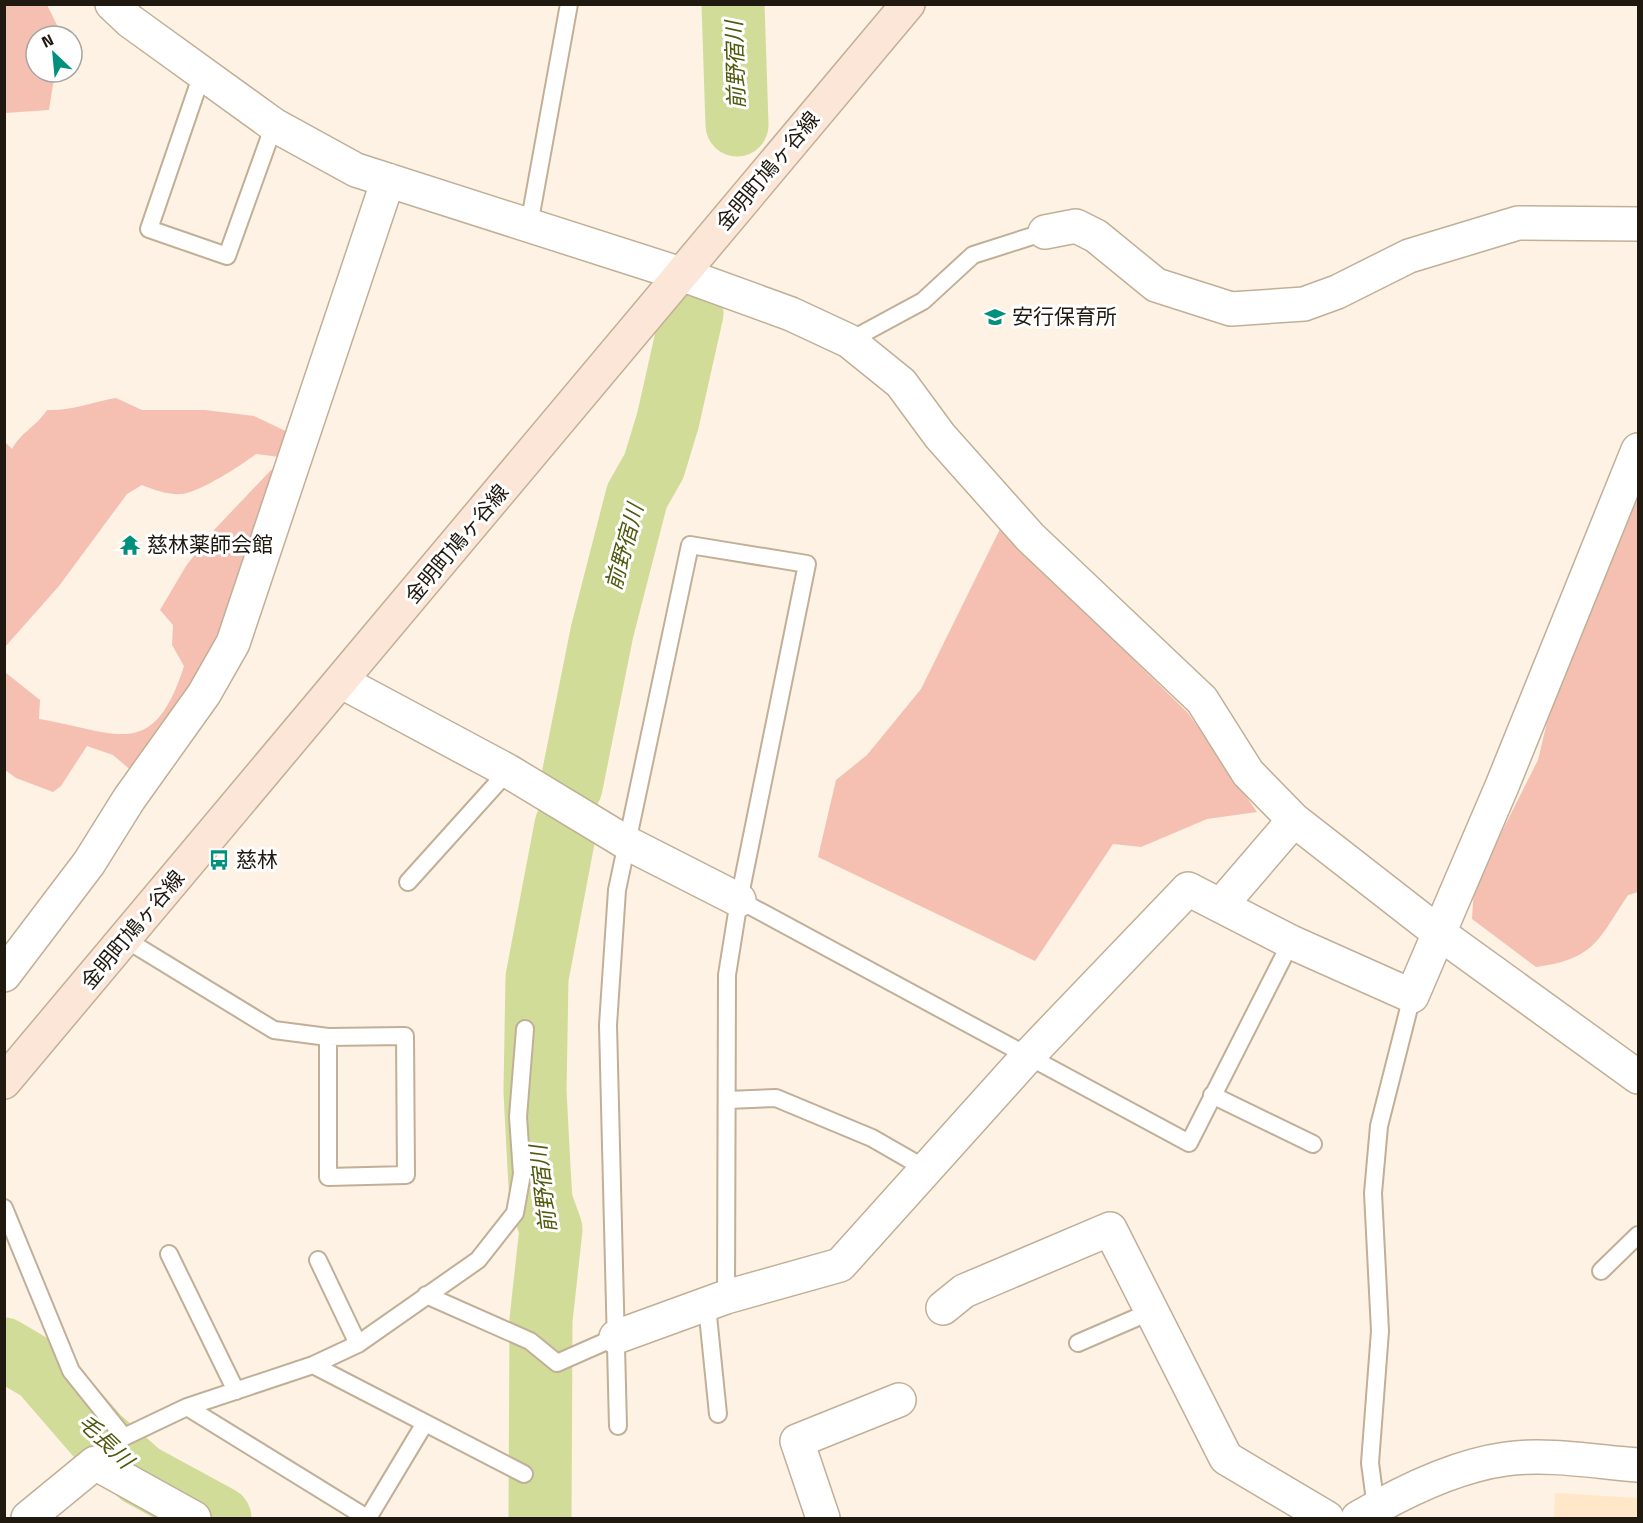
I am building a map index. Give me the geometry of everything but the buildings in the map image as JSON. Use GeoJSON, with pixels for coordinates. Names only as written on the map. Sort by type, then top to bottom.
{"type":"FeatureCollection","features":[{"type":"Feature","properties":{"kind":"main road","name":"金明町鳩ヶ谷線"},"geometry":{"type":"LineString","coordinates":[[4,1082],[342,682],[908,4]]}},
{"type":"Feature","properties":{"kind":"street"},"geometry":{"type":"LineString","coordinates":[[112,4],[130,21],[274,125],[356,170],[681,274],[791,314],[849,341],[901,383],[940,436],[1030,537],[1202,700],[1248,773],[1294,820],[1438,933],[1638,1077]]}},
{"type":"Feature","properties":{"kind":"street"},"geometry":{"type":"LineString","coordinates":[[4,975],[89,863],[129,799],[204,694],[233,643],[388,180]]}},
{"type":"Feature","properties":{"kind":"street"},"geometry":{"type":"LineString","coordinates":[[1045,232],[1076,226],[1096,236],[1156,285],[1231,309],[1304,304],[1337,292],[1408,256],[1518,223],[1638,224]]}},
{"type":"Feature","properties":{"kind":"street"},"geometry":{"type":"LineString","coordinates":[[616,1337],[716,1302],[840,1265],[1027,1057],[1188,889],[1291,942],[1412,996],[1502,786],[1638,450]]}},
{"type":"Feature","properties":{"kind":"street"},"geometry":{"type":"LineString","coordinates":[[342,682],[508,771],[627,843],[739,900]]}},
{"type":"Feature","properties":{"kind":"street"},"geometry":{"type":"LineString","coordinates":[[1221,905],[1294,820]]}},
{"type":"Feature","properties":{"kind":"street"},"geometry":{"type":"LineString","coordinates":[[943,1308],[964,1291],[1110,1229],[1226,1458],[1327,1518]]}},
{"type":"Feature","properties":{"kind":"street"},"geometry":{"type":"LineString","coordinates":[[823,1518],[796,1441],[898,1400]]}},
{"type":"Feature","properties":{"kind":"street"},"geometry":{"type":"LineString","coordinates":[[1367,1513],[1465,1468],[1506,1459],[1551,1458],[1638,1465]]}},
{"type":"Feature","properties":{"kind":"street"},"geometry":{"type":"LineString","coordinates":[[28,1518],[95,1463],[194,1518]]}},
{"type":"Feature","properties":{"kind":"lane"},"geometry":{"type":"LineString","coordinates":[[529,225],[569,4]]}},
{"type":"Feature","properties":{"kind":"lane"},"geometry":{"type":"LineString","coordinates":[[202,74],[148,229],[227,256],[274,125]]}},
{"type":"Feature","properties":{"kind":"lane"},"geometry":{"type":"LineString","coordinates":[[849,341],[923,302],[973,255],[1045,232]]}},
{"type":"Feature","properties":{"kind":"lane"},"geometry":{"type":"LineString","coordinates":[[618,1426],[608,1025],[617,890],[690,545],[807,564],[739,900],[727,975],[727,1100],[716,1302],[718,1414]]}},
{"type":"Feature","properties":{"kind":"lane"},"geometry":{"type":"LineString","coordinates":[[408,882],[508,771]]}},
{"type":"Feature","properties":{"kind":"lane"},"geometry":{"type":"LineString","coordinates":[[739,900],[1189,1143],[1291,942]]}},
{"type":"Feature","properties":{"kind":"lane"},"geometry":{"type":"LineString","coordinates":[[125,939],[274,1030],[328,1037],[405,1036],[406,1175],[328,1177],[328,1037]]}},
{"type":"Feature","properties":{"kind":"lane"},"geometry":{"type":"LineString","coordinates":[[1367,1513],[1380,1331],[1373,1192],[1379,1125],[1412,996]]}},
{"type":"Feature","properties":{"kind":"lane"},"geometry":{"type":"LineString","coordinates":[[95,1463],[124,1437],[187,1407],[313,1365],[358,1344],[478,1260],[515,1213],[522,1174],[518,1117],[525,1029]]}},
{"type":"Feature","properties":{"kind":"lane"},"geometry":{"type":"LineString","coordinates":[[1212,1095],[1313,1144]]}},
{"type":"Feature","properties":{"kind":"lane"},"geometry":{"type":"LineString","coordinates":[[727,1100],[776,1098],[872,1138],[926,1169]]}},
{"type":"Feature","properties":{"kind":"lane"},"geometry":{"type":"LineString","coordinates":[[4,1208],[70,1371],[124,1437]]}},
{"type":"Feature","properties":{"kind":"lane"},"geometry":{"type":"LineString","coordinates":[[1600,1272],[1638,1235]]}},
{"type":"Feature","properties":{"kind":"lane"},"geometry":{"type":"LineString","coordinates":[[169,1254],[236,1391]]}},
{"type":"Feature","properties":{"kind":"lane"},"geometry":{"type":"LineString","coordinates":[[318,1260],[358,1344]]}},
{"type":"Feature","properties":{"kind":"lane"},"geometry":{"type":"LineString","coordinates":[[426,1295],[530,1341],[557,1363],[616,1337]]}},
{"type":"Feature","properties":{"kind":"lane"},"geometry":{"type":"LineString","coordinates":[[1078,1343],[1152,1311]]}},
{"type":"Feature","properties":{"kind":"lane"},"geometry":{"type":"LineString","coordinates":[[313,1365],[525,1474]]}},
{"type":"Feature","properties":{"kind":"lane"},"geometry":{"type":"LineString","coordinates":[[187,1407],[368,1518],[425,1423]]}},
{"type":"Feature","properties":{"kind":"shaded area"},"geometry":{"type":"Polygon","coordinates":[[[5,4],[47,5],[56,24],[24,24],[24,84],[53,84],[49,110],[5,113],[5,4]]]}},
{"type":"Feature","properties":{"kind":"shaded area"},"geometry":{"type":"Polygon","coordinates":[[[116,398],[142,410],[205,410],[254,416],[294,435],[288,458],[256,454],[210,483],[182,494],[166,493],[142,485],[127,494],[59,586],[5,647],[4,441],[12,449],[47,410],[73,408],[116,398]]]}},
{"type":"Feature","properties":{"kind":"shaded area"},"geometry":{"type":"Polygon","coordinates":[[[271,470],[282,473],[220,649],[134,773],[113,755],[87,746],[61,786],[53,792],[16,778],[5,770],[4,667],[6,673],[40,700],[39,719],[110,733],[128,734],[145,729],[159,717],[172,697],[184,666],[172,645],[173,625],[160,610],[186,566],[215,529],[271,470]]]}},
{"type":"Feature","properties":{"kind":"shaded area"},"geometry":{"type":"Polygon","coordinates":[[[1638,481],[1638,892],[1628,895],[1601,935],[1583,953],[1571,959],[1536,967],[1472,919],[1474,887],[1538,760],[1557,680],[1638,481]]]}},
{"type":"Feature","properties":{"kind":"shaded area"},"geometry":{"type":"Polygon","coordinates":[[[1000,529],[1188,713],[1257,812],[1207,819],[1141,847],[1113,844],[1035,961],[818,857],[836,780],[867,755],[921,689],[1000,529]]]}},
{"type":"Feature","properties":{"kind":"shaded area"},"geometry":{"type":"Polygon","coordinates":[[[1555,1493],[1638,1498],[1638,1518],[1554,1518],[1555,1493]]]}},
{"type":"Feature","properties":{"kind":"waterway","name":"前野宿川"},"geometry":{"type":"LineString","coordinates":[[733,4],[737,125]]}},
{"type":"Feature","properties":{"kind":"waterway","name":"前野宿川"},"geometry":{"type":"LineString","coordinates":[[571,787],[602,632],[637,496],[654,466],[668,420],[692,313]]}},
{"type":"Feature","properties":{"kind":"waterway","name":"前野宿川"},"geometry":{"type":"LineString","coordinates":[[540,1518],[541,1320],[551,1229],[541,1201],[539,1168],[535,1091],[537,978],[566,825]]}},
{"type":"Feature","properties":{"kind":"waterway","name":"毛長川"},"geometry":{"type":"LineString","coordinates":[[4,1349],[41,1371],[99,1438],[141,1475],[220,1518]]}},
{"type":"Feature","properties":{"kind":"place","name":"安行保育所"},"geometry":{"type":"Point","coordinates":[995,317]}},
{"type":"Feature","properties":{"kind":"place","name":"慈林薬師会館"},"geometry":{"type":"Point","coordinates":[130,545]}},
{"type":"Feature","properties":{"kind":"place","name":"慈林"},"geometry":{"type":"Point","coordinates":[219,860]}}]}
